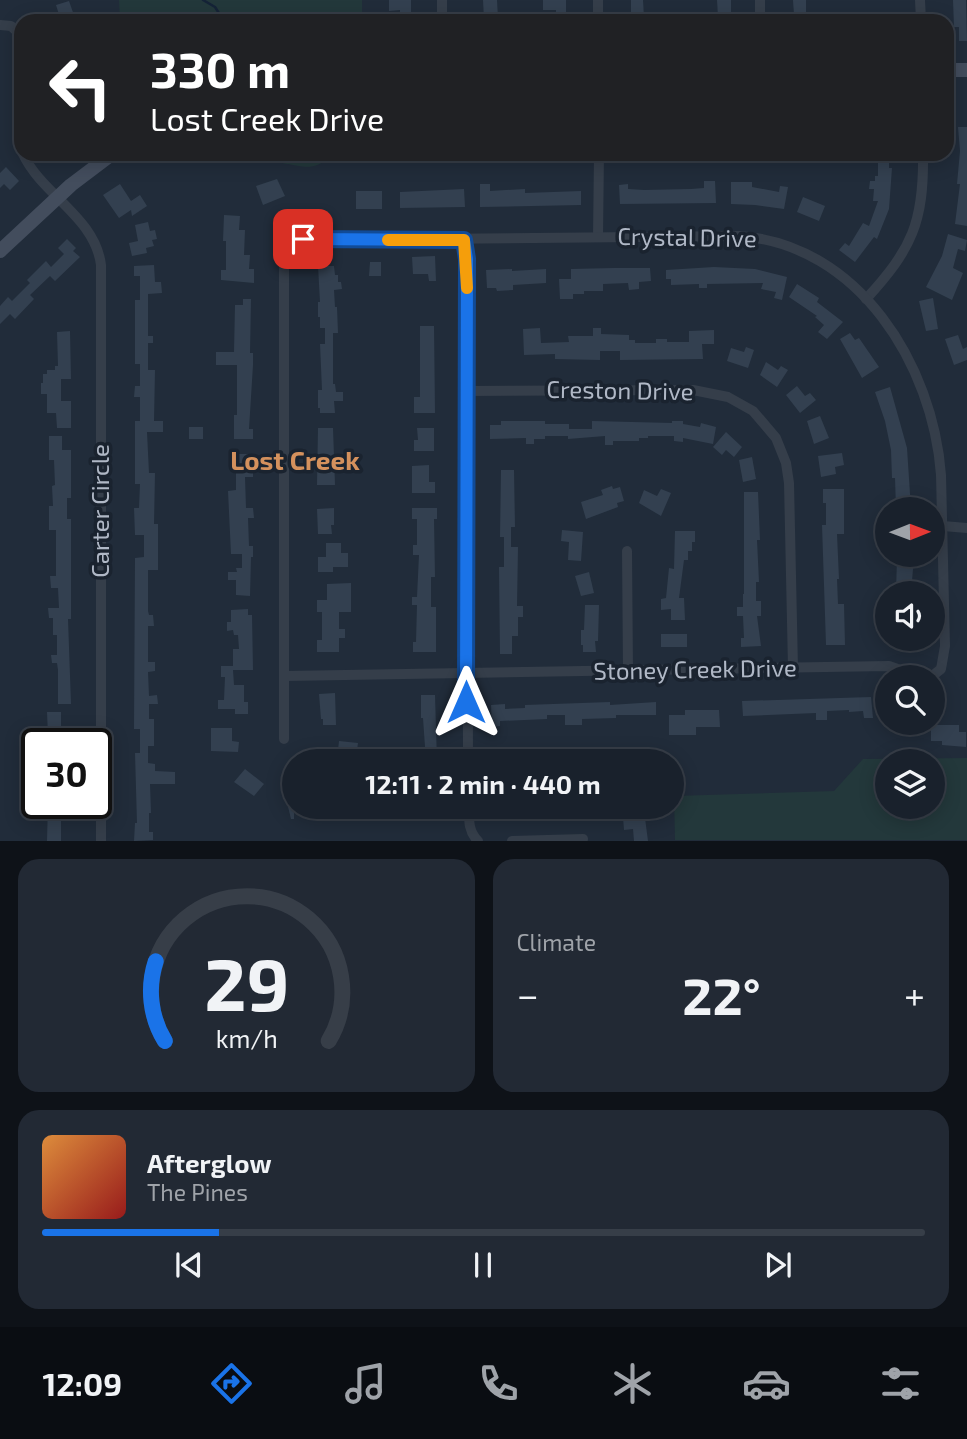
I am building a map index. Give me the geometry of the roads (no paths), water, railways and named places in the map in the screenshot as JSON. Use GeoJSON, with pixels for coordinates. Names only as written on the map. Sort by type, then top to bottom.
{"type":"FeatureCollection","features":[{"type":"Feature","properties":{"kind":"street","name":"Carter Circle"},"geometry":{"type":"LineString","coordinates":[[27,161],[93,238],[101,265],[101,841]]}},
{"type":"Feature","properties":{"kind":"street"},"geometry":{"type":"LineString","coordinates":[[0,251],[57,197],[103,161]]}},
{"type":"Feature","properties":{"kind":"street"},"geometry":{"type":"LineString","coordinates":[[598,237],[600,161]]}},
{"type":"Feature","properties":{"kind":"street"},"geometry":{"type":"LineString","coordinates":[[866,299],[900,259],[911,239],[922,199],[923,161]]}},
{"type":"Feature","properties":{"kind":"street","name":"Crystal Drive"},"geometry":{"type":"LineString","coordinates":[[284,739],[284,265],[281,246],[284,240],[291,237],[312,240],[464,240],[739,236],[768,239],[794,248],[818,261],[866,299],[885,320],[901,344],[922,385],[931,412],[940,453],[942,497]]}},
{"type":"Feature","properties":{"kind":"street"},"geometry":{"type":"LineString","coordinates":[[464,240],[467,259],[468,749]]}},
{"type":"Feature","properties":{"kind":"street","name":"Creston Drive"},"geometry":{"type":"LineString","coordinates":[[467,391],[693,390],[728,397],[752,411],[775,438],[788,470],[793,668]]}},
{"type":"Feature","properties":{"kind":"street"},"geometry":{"type":"LineString","coordinates":[[945,526],[967,528]]}},
{"type":"Feature","properties":{"kind":"street"},"geometry":{"type":"LineString","coordinates":[[627,551],[628,671]]}},
{"type":"Feature","properties":{"kind":"street","name":"Crystal Drive"},"geometry":{"type":"LineString","coordinates":[[942,665],[945,646],[944,567]]}},
{"type":"Feature","properties":{"kind":"street","name":"Stoney Creek Drive"},"geometry":{"type":"LineString","coordinates":[[285,676],[875,666]]}},
{"type":"Feature","properties":{"kind":"street"},"geometry":{"type":"LineString","coordinates":[[469,819],[469,826],[478,841]]}},
{"type":"Feature","properties":{"kind":"street"},"geometry":{"type":"LineString","coordinates":[[512,841],[583,839]]}},
{"type":"Feature","properties":{"kind":"waterway"},"geometry":{"type":"LineString","coordinates":[[203,0],[215,7],[220,14]]}},
{"type":"Feature","properties":{"kind":"district","name":"Lost Creek"},"geometry":{"type":"Point","coordinates":[295,461]}}]}
